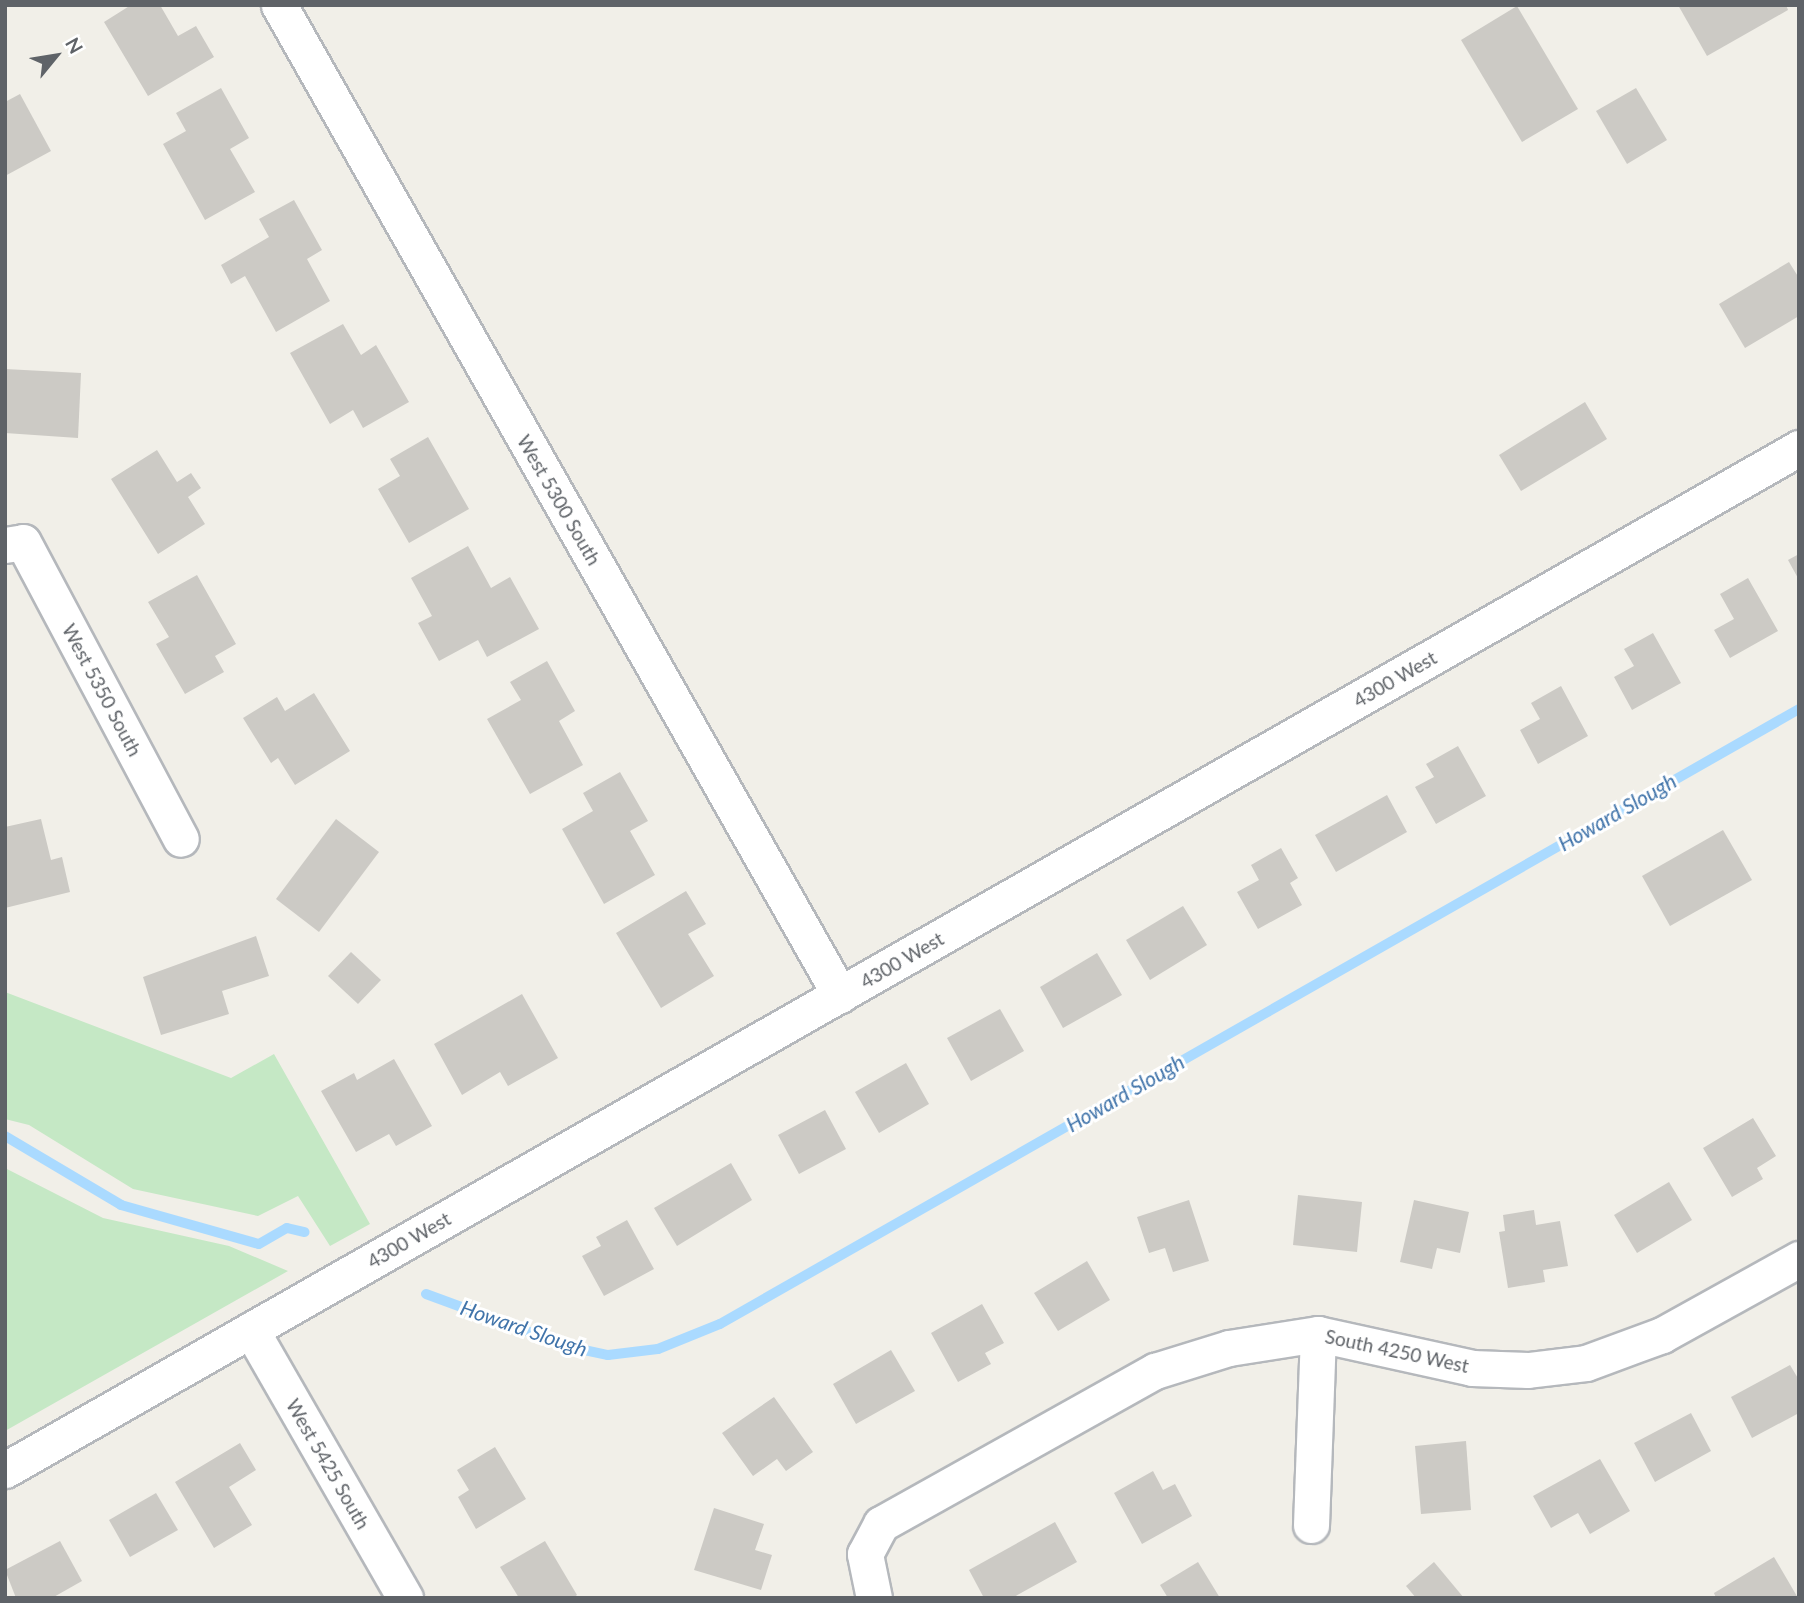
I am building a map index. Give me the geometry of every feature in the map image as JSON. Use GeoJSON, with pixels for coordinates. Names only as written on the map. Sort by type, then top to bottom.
{"type":"FeatureCollection","features":[{"type":"Feature","properties":{"kind":"street","name":"West 5300 South"},"geometry":{"type":"LineString","coordinates":[[279,5],[841,995]]}},
{"type":"Feature","properties":{"kind":"street","name":"4300 West"},"geometry":{"type":"LineString","coordinates":[[5,1471],[1799,448]]}},
{"type":"Feature","properties":{"kind":"street","name":"West 5350 South"},"geometry":{"type":"LineString","coordinates":[[14,543],[181,839]]}},
{"type":"Feature","properties":{"kind":"street","name":"South 4250 West"},"geometry":{"type":"LineString","coordinates":[[874,1598],[865,1554],[881,1524],[1155,1371],[1229,1349],[1318,1334],[1472,1368],[1528,1370],[1586,1363],[1662,1335],[1799,1259]]}},
{"type":"Feature","properties":{"kind":"street","name":"West 5425 South"},"geometry":{"type":"LineString","coordinates":[[251,1330],[405,1598]]}},
{"type":"Feature","properties":{"kind":"street"},"geometry":{"type":"LineString","coordinates":[[1311,1525],[1318,1334]]}},
{"type":"Feature","properties":{"kind":"green space"},"geometry":{"type":"Polygon","coordinates":[[[5,992],[231,1078],[274,1054],[370,1224],[330,1246],[298,1196],[258,1216],[133,1189],[29,1125],[5,1119],[5,992]]]}},
{"type":"Feature","properties":{"kind":"green space"},"geometry":{"type":"Polygon","coordinates":[[[5,1168],[103,1218],[229,1246],[288,1271],[5,1431],[5,1168]]]}},
{"type":"Feature","properties":{"kind":"building"},"geometry":{"type":"Polygon","coordinates":[[[131,5],[160,5],[178,36],[196,26],[214,57],[148,96],[104,22],[131,5]]]}},
{"type":"Feature","properties":{"kind":"building"},"geometry":{"type":"Polygon","coordinates":[[[1678,5],[1786,5],[1788,10],[1707,56],[1678,5]]]}},
{"type":"Feature","properties":{"kind":"building"},"geometry":{"type":"Polygon","coordinates":[[[1517,6],[1578,109],[1522,142],[1461,40],[1517,6]]]}},
{"type":"Feature","properties":{"kind":"building"},"geometry":{"type":"Polygon","coordinates":[[[221,88],[249,138],[230,149],[255,192],[205,220],[163,144],[186,131],[176,113],[221,88]]]}},
{"type":"Feature","properties":{"kind":"building"},"geometry":{"type":"Polygon","coordinates":[[[1636,88],[1667,140],[1627,164],[1596,111],[1636,88]]]}},
{"type":"Feature","properties":{"kind":"building"},"geometry":{"type":"Polygon","coordinates":[[[20,94],[51,151],[5,176],[5,102],[20,94]]]}},
{"type":"Feature","properties":{"kind":"building"},"geometry":{"type":"Polygon","coordinates":[[[294,200],[322,250],[307,259],[330,301],[276,332],[245,276],[231,284],[221,265],[269,237],[259,219],[294,200]]]}},
{"type":"Feature","properties":{"kind":"building"},"geometry":{"type":"Polygon","coordinates":[[[1789,262],[1799,278],[1799,316],[1745,348],[1719,304],[1789,262]]]}},
{"type":"Feature","properties":{"kind":"building"},"geometry":{"type":"Polygon","coordinates":[[[343,324],[361,355],[376,345],[409,402],[363,428],[353,410],[330,424],[290,353],[343,324]]]}},
{"type":"Feature","properties":{"kind":"building"},"geometry":{"type":"Polygon","coordinates":[[[5,369],[81,373],[78,438],[5,433],[5,369]]]}},
{"type":"Feature","properties":{"kind":"building"},"geometry":{"type":"Polygon","coordinates":[[[1585,402],[1607,439],[1521,491],[1499,455],[1585,402]]]}},
{"type":"Feature","properties":{"kind":"building"},"geometry":{"type":"Polygon","coordinates":[[[428,437],[469,509],[409,543],[378,489],[400,476],[390,459],[428,437]]]}},
{"type":"Feature","properties":{"kind":"building"},"geometry":{"type":"Polygon","coordinates":[[[157,450],[177,482],[191,473],[201,488],[188,497],[205,524],[158,554],[111,479],[157,450]]]}},
{"type":"Feature","properties":{"kind":"building"},"geometry":{"type":"Polygon","coordinates":[[[468,546],[491,588],[510,577],[539,629],[487,657],[478,640],[439,661],[418,623],[432,616],[411,578],[468,546]]]}},
{"type":"Feature","properties":{"kind":"building"},"geometry":{"type":"Polygon","coordinates":[[[1799,554],[1799,580],[1788,560],[1799,554]]]}},
{"type":"Feature","properties":{"kind":"building"},"geometry":{"type":"Polygon","coordinates":[[[197,575],[236,644],[215,656],[224,672],[185,694],[156,644],[169,637],[148,602],[197,575]]]}},
{"type":"Feature","properties":{"kind":"building"},"geometry":{"type":"Polygon","coordinates":[[[1748,578],[1778,631],[1730,658],[1714,630],[1734,619],[1720,594],[1748,578]]]}},
{"type":"Feature","properties":{"kind":"building"},"geometry":{"type":"Polygon","coordinates":[[[1653,633],[1681,683],[1632,710],[1614,677],[1634,666],[1624,649],[1653,633]]]}},
{"type":"Feature","properties":{"kind":"building"},"geometry":{"type":"Polygon","coordinates":[[[547,661],[575,711],[559,721],[583,765],[530,794],[487,719],[521,700],[510,682],[547,661]]]}},
{"type":"Feature","properties":{"kind":"building"},"geometry":{"type":"Polygon","coordinates":[[[1561,686],[1588,736],[1538,764],[1520,730],[1540,719],[1531,703],[1561,686]]]}},
{"type":"Feature","properties":{"kind":"building"},"geometry":{"type":"Polygon","coordinates":[[[314,693],[350,751],[295,785],[278,758],[271,763],[243,718],[277,697],[285,711],[314,693]]]}},
{"type":"Feature","properties":{"kind":"building"},"geometry":{"type":"Polygon","coordinates":[[[1458,746],[1486,796],[1436,824],[1415,787],[1434,777],[1426,764],[1458,746]]]}},
{"type":"Feature","properties":{"kind":"building"},"geometry":{"type":"Polygon","coordinates":[[[620,772],[648,821],[630,831],[655,875],[604,904],[562,829],[593,811],[583,793],[620,772]]]}},
{"type":"Feature","properties":{"kind":"building"},"geometry":{"type":"Polygon","coordinates":[[[1387,795],[1407,832],[1336,872],[1315,835],[1387,795]]]}},
{"type":"Feature","properties":{"kind":"building"},"geometry":{"type":"Polygon","coordinates":[[[41,819],[51,860],[62,857],[70,892],[5,908],[5,827],[41,819]]]}},
{"type":"Feature","properties":{"kind":"building"},"geometry":{"type":"Polygon","coordinates":[[[336,819],[379,852],[319,932],[276,899],[336,819]]]}},
{"type":"Feature","properties":{"kind":"building"},"geometry":{"type":"Polygon","coordinates":[[[1723,830],[1752,880],[1670,926],[1642,876],[1723,830]]]}},
{"type":"Feature","properties":{"kind":"building"},"geometry":{"type":"Polygon","coordinates":[[[1281,848],[1298,878],[1290,883],[1302,905],[1258,929],[1237,892],[1259,880],[1251,865],[1281,848]]]}},
{"type":"Feature","properties":{"kind":"building"},"geometry":{"type":"Polygon","coordinates":[[[686,891],[706,924],[688,934],[714,976],[661,1008],[616,933],[686,891]]]}},
{"type":"Feature","properties":{"kind":"building"},"geometry":{"type":"Polygon","coordinates":[[[1183,906],[1207,945],[1150,980],[1126,940],[1183,906]]]}},
{"type":"Feature","properties":{"kind":"building"},"geometry":{"type":"Polygon","coordinates":[[[256,936],[269,976],[222,991],[229,1014],[161,1035],[143,977],[256,936]]]}},
{"type":"Feature","properties":{"kind":"building"},"geometry":{"type":"Polygon","coordinates":[[[351,952],[381,980],[358,1004],[328,976],[351,952]]]}},
{"type":"Feature","properties":{"kind":"building"},"geometry":{"type":"Polygon","coordinates":[[[1097,953],[1122,995],[1063,1028],[1040,987],[1097,953]]]}},
{"type":"Feature","properties":{"kind":"building"},"geometry":{"type":"Polygon","coordinates":[[[522,994],[558,1058],[508,1086],[500,1072],[462,1095],[434,1044],[522,994]]]}},
{"type":"Feature","properties":{"kind":"building"},"geometry":{"type":"Polygon","coordinates":[[[1000,1009],[1024,1051],[971,1081],[947,1038],[1000,1009]]]}},
{"type":"Feature","properties":{"kind":"building"},"geometry":{"type":"Polygon","coordinates":[[[394,1059],[432,1126],[396,1146],[389,1134],[356,1152],[321,1091],[354,1073],[357,1080],[394,1059]]]}},
{"type":"Feature","properties":{"kind":"building"},"geometry":{"type":"Polygon","coordinates":[[[906,1063],[929,1104],[879,1133],[855,1092],[906,1063]]]}},
{"type":"Feature","properties":{"kind":"building"},"geometry":{"type":"Polygon","coordinates":[[[825,1110],[846,1149],[799,1174],[778,1135],[825,1110]]]}},
{"type":"Feature","properties":{"kind":"building"},"geometry":{"type":"Polygon","coordinates":[[[1753,1118],[1776,1156],[1757,1168],[1763,1179],[1732,1197],[1703,1148],[1753,1118]]]}},
{"type":"Feature","properties":{"kind":"building"},"geometry":{"type":"Polygon","coordinates":[[[731,1163],[752,1200],[677,1246],[654,1208],[731,1163]]]}},
{"type":"Feature","properties":{"kind":"building"},"geometry":{"type":"Polygon","coordinates":[[[1669,1182],[1692,1220],[1637,1253],[1614,1215],[1669,1182]]]}},
{"type":"Feature","properties":{"kind":"building"},"geometry":{"type":"Polygon","coordinates":[[[1298,1195],[1362,1202],[1357,1252],[1293,1245],[1298,1195]]]}},
{"type":"Feature","properties":{"kind":"building"},"geometry":{"type":"Polygon","coordinates":[[[1189,1200],[1209,1261],[1173,1272],[1165,1248],[1149,1253],[1137,1217],[1189,1200]]]}},
{"type":"Feature","properties":{"kind":"building"},"geometry":{"type":"Polygon","coordinates":[[[1414,1200],[1469,1212],[1460,1253],[1437,1248],[1432,1269],[1400,1262],[1414,1200]]]}},
{"type":"Feature","properties":{"kind":"building"},"geometry":{"type":"Polygon","coordinates":[[[1534,1210],[1536,1225],[1560,1221],[1568,1266],[1543,1270],[1545,1282],[1508,1288],[1499,1232],[1505,1231],[1503,1215],[1534,1210]]]}},
{"type":"Feature","properties":{"kind":"building"},"geometry":{"type":"Polygon","coordinates":[[[627,1220],[654,1269],[604,1296],[582,1256],[601,1246],[596,1237],[627,1220]]]}},
{"type":"Feature","properties":{"kind":"building"},"geometry":{"type":"Polygon","coordinates":[[[1087,1261],[1110,1300],[1058,1331],[1034,1293],[1087,1261]]]}},
{"type":"Feature","properties":{"kind":"building"},"geometry":{"type":"Polygon","coordinates":[[[982,1304],[1004,1343],[985,1353],[991,1364],[958,1382],[931,1333],[982,1304]]]}},
{"type":"Feature","properties":{"kind":"building"},"geometry":{"type":"Polygon","coordinates":[[[891,1350],[915,1391],[856,1424],[833,1384],[891,1350]]]}},
{"type":"Feature","properties":{"kind":"building"},"geometry":{"type":"Polygon","coordinates":[[[1790,1365],[1799,1380],[1799,1413],[1752,1438],[1731,1397],[1790,1365]]]}},
{"type":"Feature","properties":{"kind":"building"},"geometry":{"type":"Polygon","coordinates":[[[774,1397],[813,1452],[786,1471],[777,1459],[753,1476],[722,1433],[774,1397]]]}},
{"type":"Feature","properties":{"kind":"building"},"geometry":{"type":"Polygon","coordinates":[[[1691,1413],[1711,1451],[1655,1482],[1634,1443],[1691,1413]]]}},
{"type":"Feature","properties":{"kind":"building"},"geometry":{"type":"Polygon","coordinates":[[[1466,1441],[1471,1510],[1421,1514],[1415,1446],[1466,1441]]]}},
{"type":"Feature","properties":{"kind":"building"},"geometry":{"type":"Polygon","coordinates":[[[240,1443],[256,1470],[229,1487],[252,1525],[214,1548],[175,1482],[240,1443]]]}},
{"type":"Feature","properties":{"kind":"building"},"geometry":{"type":"Polygon","coordinates":[[[495,1447],[526,1499],[476,1529],[458,1497],[469,1490],[457,1470],[495,1447]]]}},
{"type":"Feature","properties":{"kind":"building"},"geometry":{"type":"Polygon","coordinates":[[[1600,1459],[1630,1511],[1590,1534],[1578,1513],[1551,1528],[1533,1496],[1600,1459]]]}},
{"type":"Feature","properties":{"kind":"building"},"geometry":{"type":"Polygon","coordinates":[[[1153,1471],[1163,1490],[1175,1484],[1192,1516],[1142,1544],[1114,1493],[1153,1471]]]}},
{"type":"Feature","properties":{"kind":"building"},"geometry":{"type":"Polygon","coordinates":[[[156,1493],[178,1530],[130,1557],[109,1520],[156,1493]]]}},
{"type":"Feature","properties":{"kind":"building"},"geometry":{"type":"Polygon","coordinates":[[[714,1508],[764,1524],[755,1550],[772,1555],[761,1590],[694,1570],[714,1508]]]}},
{"type":"Feature","properties":{"kind":"building"},"geometry":{"type":"Polygon","coordinates":[[[1055,1522],[1077,1562],[1012,1598],[984,1598],[969,1570],[1055,1522]]]}},
{"type":"Feature","properties":{"kind":"building"},"geometry":{"type":"Polygon","coordinates":[[[60,1541],[82,1581],[52,1598],[16,1598],[5,1570],[60,1541]]]}},
{"type":"Feature","properties":{"kind":"building"},"geometry":{"type":"Polygon","coordinates":[[[545,1541],[577,1595],[573,1598],[519,1598],[500,1567],[545,1541]]]}},
{"type":"Feature","properties":{"kind":"building"},"geometry":{"type":"Polygon","coordinates":[[[1774,1557],[1798,1598],[1716,1598],[1714,1593],[1774,1557]]]}},
{"type":"Feature","properties":{"kind":"building"},"geometry":{"type":"Polygon","coordinates":[[[1198,1562],[1220,1598],[1168,1598],[1160,1585],[1198,1562]]]}},
{"type":"Feature","properties":{"kind":"building"},"geometry":{"type":"Polygon","coordinates":[[[1434,1562],[1464,1598],[1416,1598],[1406,1586],[1434,1562]]]}},
{"type":"Feature","properties":{"kind":"waterway","name":"Howard Slough"},"geometry":{"type":"LineString","coordinates":[[426,1294],[570,1347],[608,1355],[658,1349],[720,1324],[1799,709]]}},
{"type":"Feature","properties":{"kind":"waterway","name":"Howard Slough"},"geometry":{"type":"LineString","coordinates":[[5,1136],[121,1205],[259,1244],[287,1228],[305,1232]]}}]}
